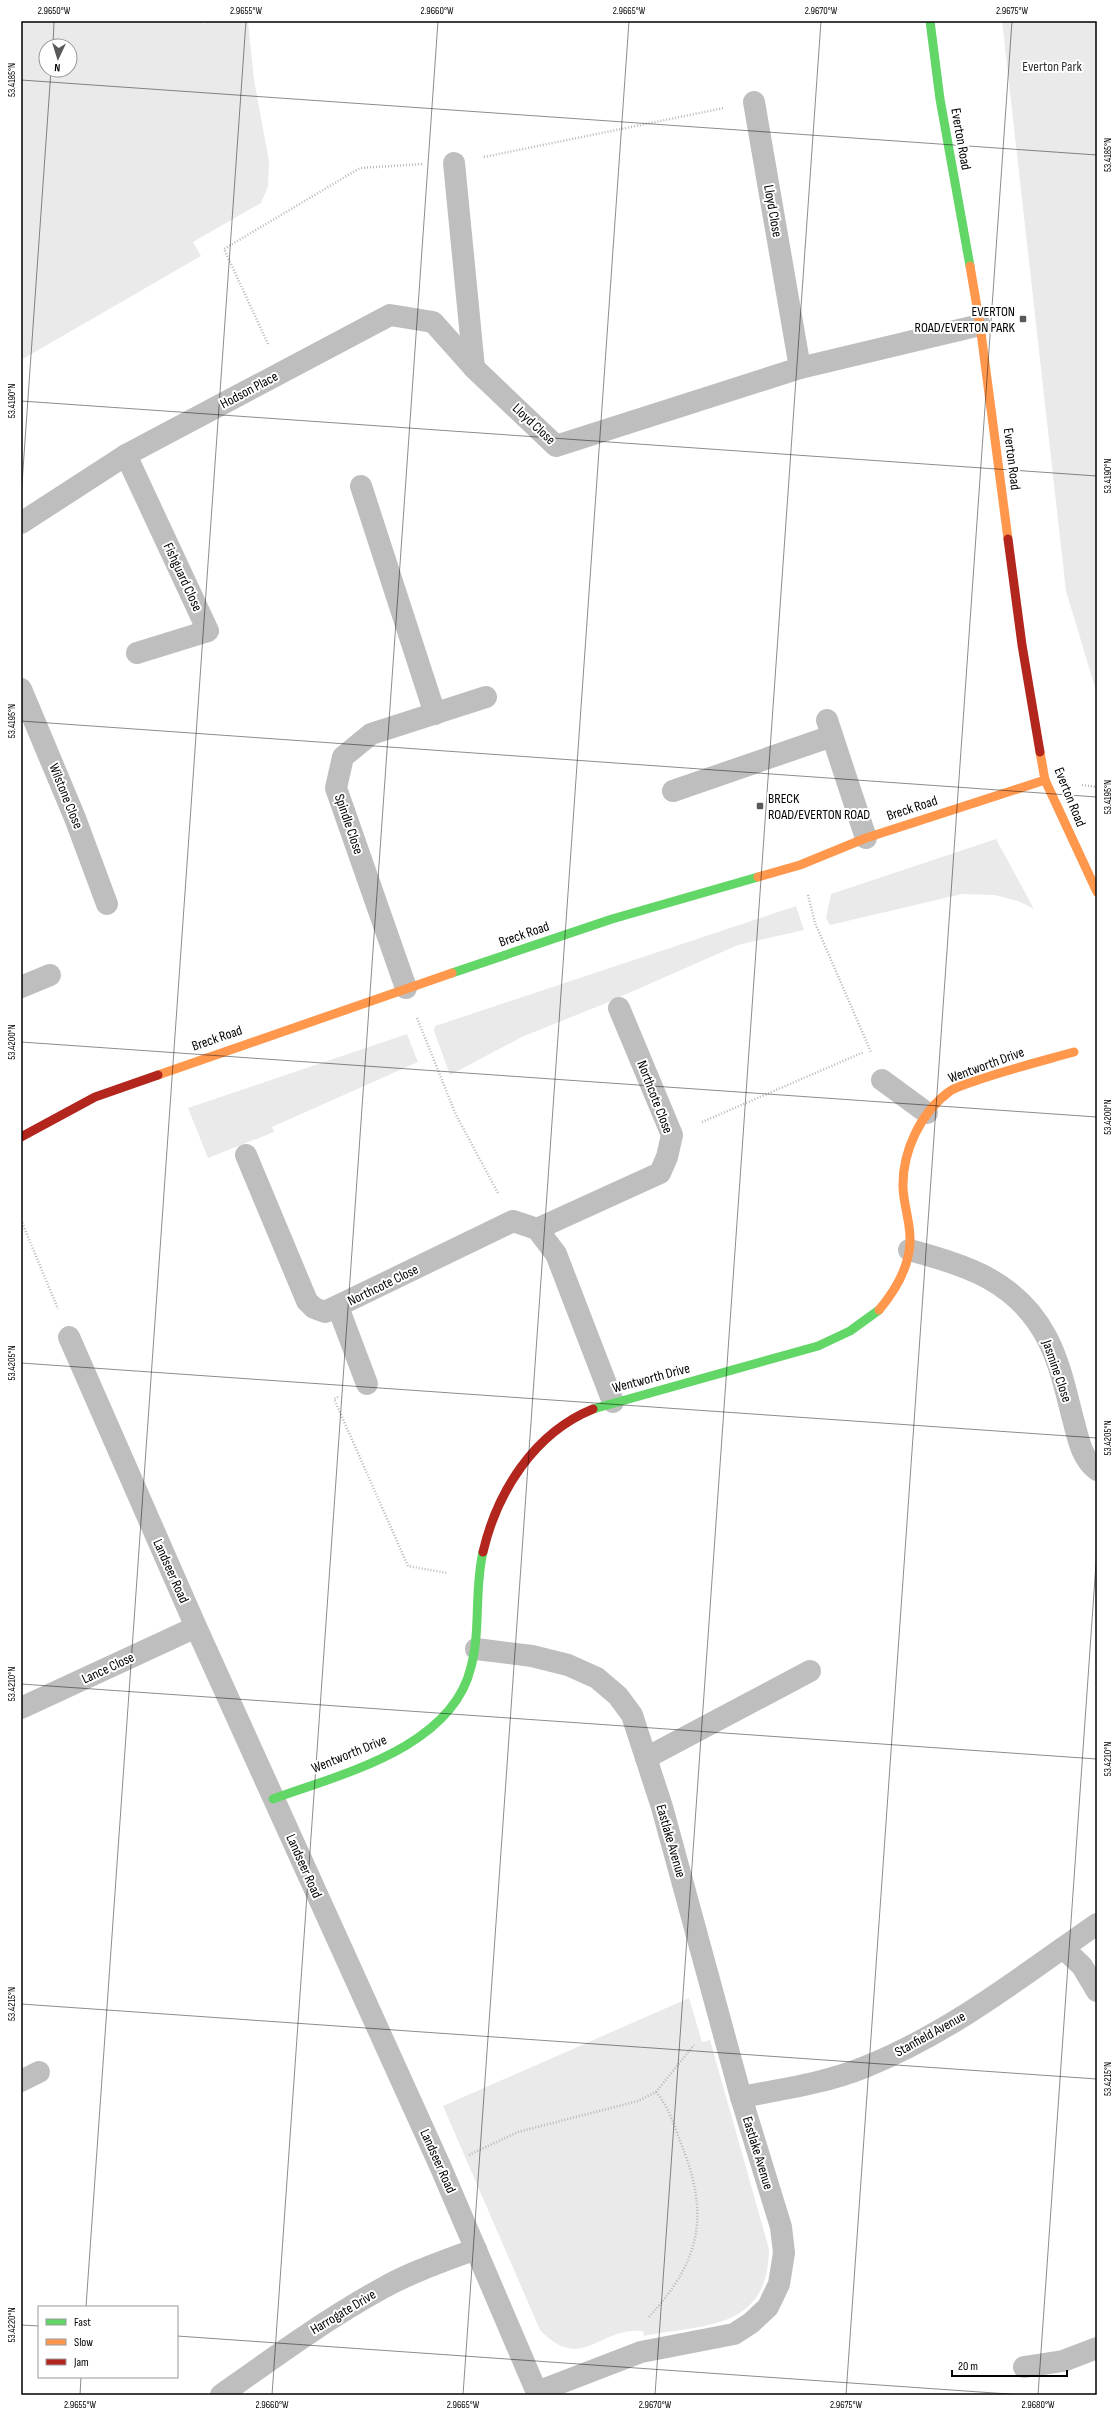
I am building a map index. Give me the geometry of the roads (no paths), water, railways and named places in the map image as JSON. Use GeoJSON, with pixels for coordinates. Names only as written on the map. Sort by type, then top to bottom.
{"type":"FeatureCollection","features":[{"type":"Feature","properties":{"kind":"main road","name":"Everton Road"},"geometry":{"type":"LineString","coordinates":[[930,21],[940,99],[980,325],[1022,645],[1045,780],[1097,892]]}},
{"type":"Feature","properties":{"kind":"main road","name":"Breck Road"},"geometry":{"type":"LineString","coordinates":[[21,1137],[94,1097],[406,988],[612,919],[800,865],[866,838],[1045,780]]}},
{"type":"Feature","properties":{"kind":"main road","name":"Wentworth Drive"},"geometry":{"type":"LineString","coordinates":[[273,1799],[376,1760],[404,1745],[431,1727],[451,1707],[468,1680],[476,1649],[479,1578],[489,1529],[497,1503],[511,1478],[530,1455],[574,1418],[613,1402],[654,1393],[818,1346],[845,1336],[869,1321],[888,1300],[901,1278],[910,1250],[910,1231],[903,1187],[905,1160],[913,1136],[927,1113],[951,1090],[990,1076],[1074,1052]]}},
{"type":"Feature","properties":{"kind":"street","name":"Lloyd Close"},"geometry":{"type":"LineString","coordinates":[[754,102],[800,368]]}},
{"type":"Feature","properties":{"kind":"street"},"geometry":{"type":"LineString","coordinates":[[454,163],[474,368]]}},
{"type":"Feature","properties":{"kind":"street","name":"Hodson Place"},"geometry":{"type":"LineString","coordinates":[[21,523],[126,455],[390,315],[433,322],[474,368]]}},
{"type":"Feature","properties":{"kind":"street","name":"Lloyd Close"},"geometry":{"type":"LineString","coordinates":[[474,368],[556,446],[800,368],[980,325]]}},
{"type":"Feature","properties":{"kind":"street","name":"Fishguard Close"},"geometry":{"type":"LineString","coordinates":[[126,455],[208,631],[137,653]]}},
{"type":"Feature","properties":{"kind":"street"},"geometry":{"type":"LineString","coordinates":[[361,486],[435,714]]}},
{"type":"Feature","properties":{"kind":"street","name":"Wilstone Close"},"geometry":{"type":"LineString","coordinates":[[21,689],[75,818],[107,904]]}},
{"type":"Feature","properties":{"kind":"street","name":"Spindle Close"},"geometry":{"type":"LineString","coordinates":[[406,988],[336,788],[343,757],[371,734],[486,697]]}},
{"type":"Feature","properties":{"kind":"street"},"geometry":{"type":"LineString","coordinates":[[673,791],[830,728],[866,838]]}},
{"type":"Feature","properties":{"kind":"street"},"geometry":{"type":"LineString","coordinates":[[21,987],[50,975]]}},
{"type":"Feature","properties":{"kind":"street","name":"Northcote Close"},"geometry":{"type":"LineString","coordinates":[[246,1155],[307,1301],[314,1308],[325,1312],[513,1222],[537,1229],[660,1173],[667,1157],[672,1135],[619,1008]]}},
{"type":"Feature","properties":{"kind":"street"},"geometry":{"type":"LineString","coordinates":[[882,1080],[927,1113]]}},
{"type":"Feature","properties":{"kind":"street"},"geometry":{"type":"LineString","coordinates":[[537,1229],[556,1254],[613,1402]]}},
{"type":"Feature","properties":{"kind":"street","name":"Jasmine Close"},"geometry":{"type":"LineString","coordinates":[[910,1250],[949,1260],[988,1276],[1014,1295],[1033,1316],[1047,1338],[1056,1359],[1083,1452],[1097,1470]]}},
{"type":"Feature","properties":{"kind":"street","name":"Northcote Close"},"geometry":{"type":"LineString","coordinates":[[338,1307],[367,1384]]}},
{"type":"Feature","properties":{"kind":"street","name":"Landseer Road"},"geometry":{"type":"LineString","coordinates":[[69,1337],[196,1627],[441,2168],[538,2393]]}},
{"type":"Feature","properties":{"kind":"street","name":"Lance Close"},"geometry":{"type":"LineString","coordinates":[[21,1708],[196,1627]]}},
{"type":"Feature","properties":{"kind":"street","name":"Eastlake Avenue"},"geometry":{"type":"LineString","coordinates":[[476,1649],[540,1658],[568,1665],[597,1678],[618,1696],[632,1715],[646,1758],[722,2028],[781,2227],[784,2253],[779,2284],[768,2307],[751,2323],[734,2334],[640,2352],[538,2393]]}},
{"type":"Feature","properties":{"kind":"street"},"geometry":{"type":"LineString","coordinates":[[646,1758],[810,1671]]}},
{"type":"Feature","properties":{"kind":"street","name":"Stanfield Avenue"},"geometry":{"type":"LineString","coordinates":[[742,2097],[815,2084],[864,2068],[909,2047],[978,2006],[1097,1924]]}},
{"type":"Feature","properties":{"kind":"street"},"geometry":{"type":"LineString","coordinates":[[1063,1948],[1082,1966],[1097,1991]]}},
{"type":"Feature","properties":{"kind":"street","name":"Harrogate Drive"},"geometry":{"type":"LineString","coordinates":[[221,2395],[290,2345],[382,2289],[420,2270],[476,2249]]}},
{"type":"Feature","properties":{"kind":"street"},"geometry":{"type":"LineString","coordinates":[[1024,2368],[1063,2361],[1097,2348]]}},
{"type":"Feature","properties":{"kind":"place","name":"EVERTON ROAD/EVERTON PARK"},"geometry":{"type":"Point","coordinates":[1023,319]}},
{"type":"Feature","properties":{"kind":"place","name":"BRECK ROAD/EVERTON ROAD"},"geometry":{"type":"Point","coordinates":[760,806]}},
{"type":"Feature","properties":{"kind":"park label","name":"Everton Park"},"geometry":{"type":"Point","coordinates":[1052,66]}}]}
